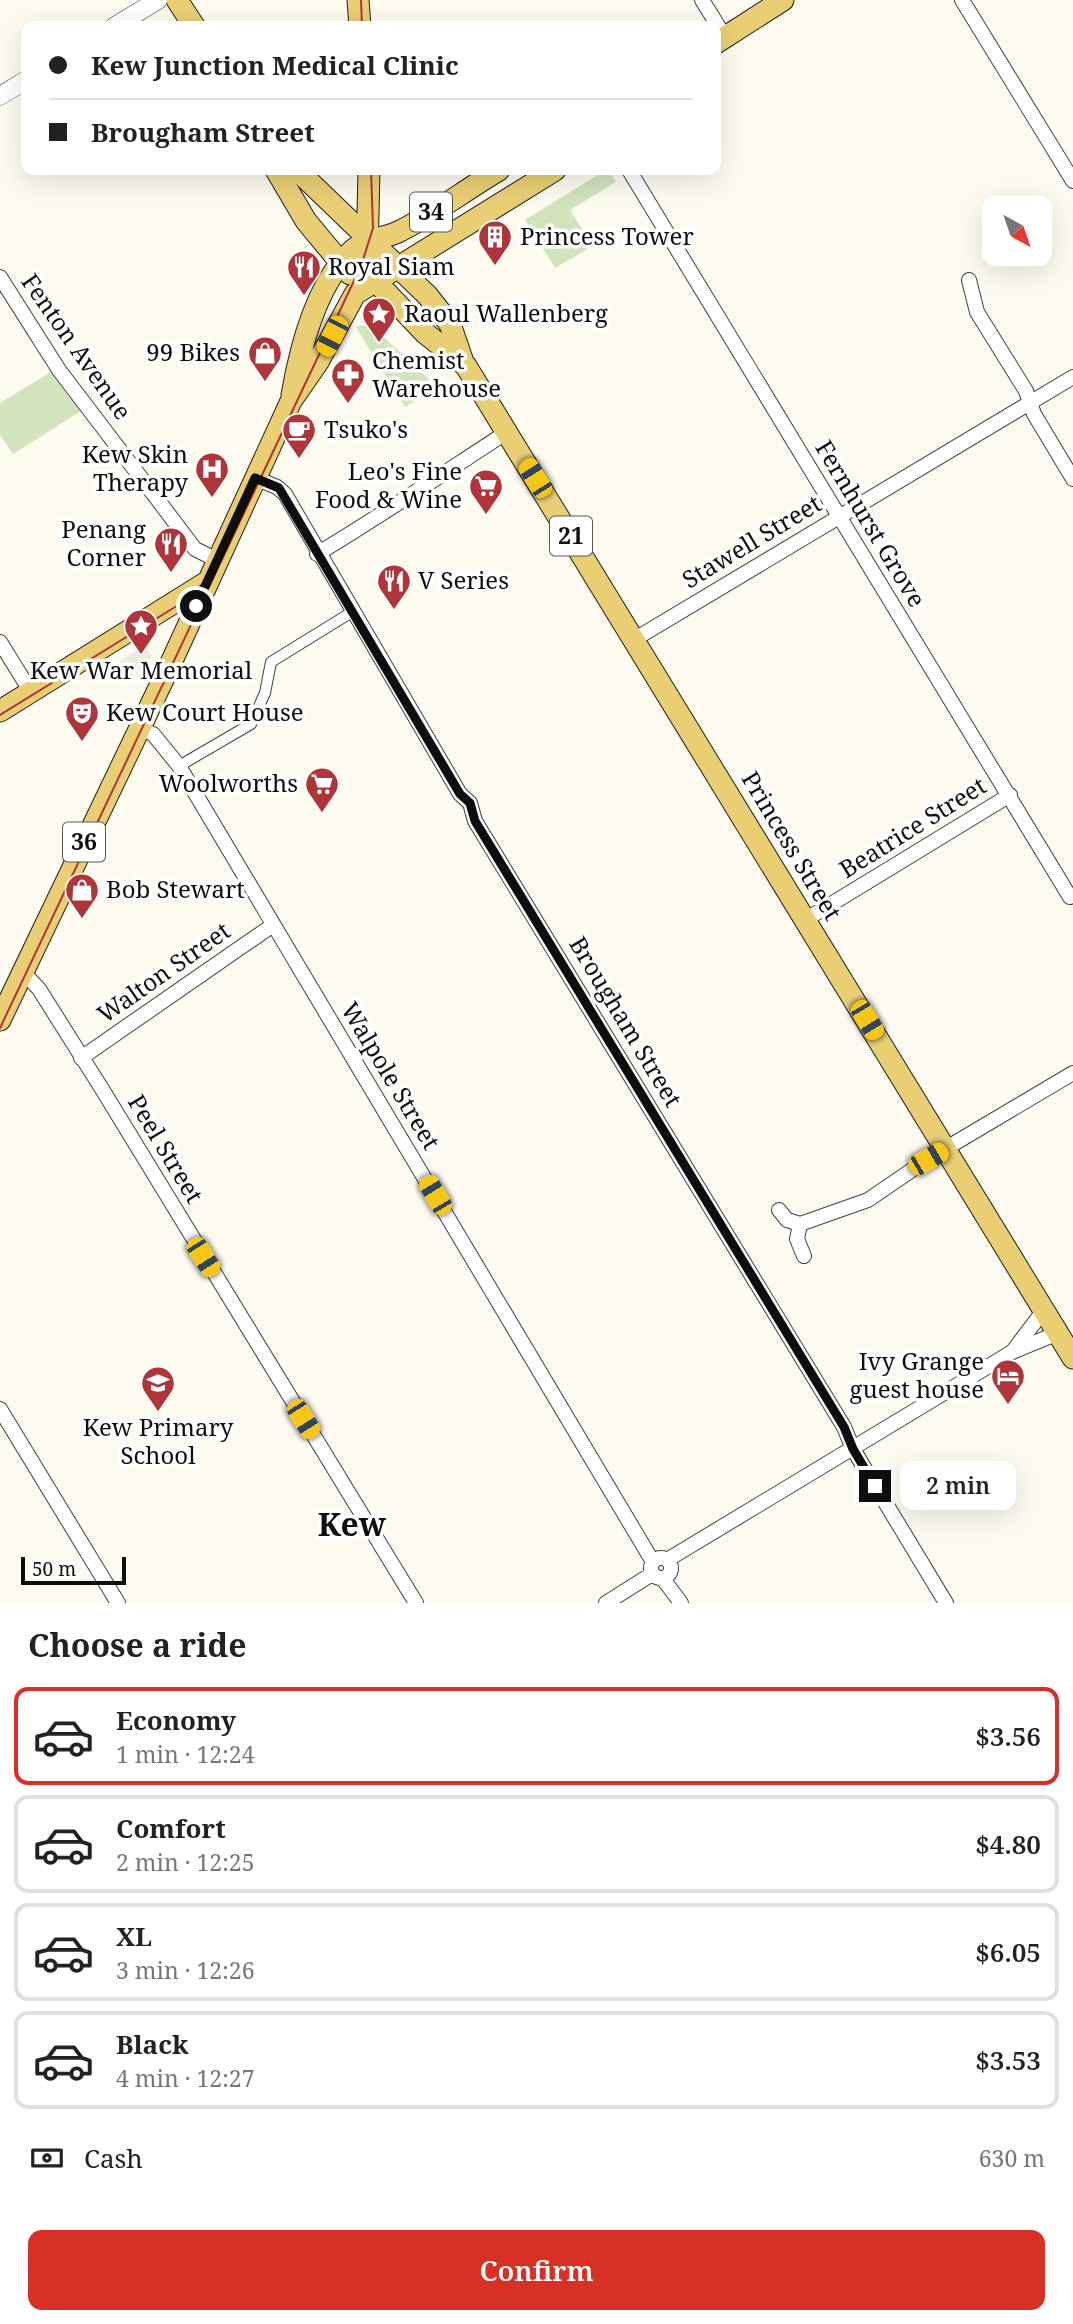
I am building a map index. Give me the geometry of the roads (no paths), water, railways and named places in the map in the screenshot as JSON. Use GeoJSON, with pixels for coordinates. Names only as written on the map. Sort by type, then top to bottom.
{"type":"FeatureCollection","features":[{"type":"Feature","properties":{"kind":"main road"},"geometry":{"type":"LineString","coordinates":[[177,0],[191,21]]}},
{"type":"Feature","properties":{"kind":"main road"},"geometry":{"type":"LineString","coordinates":[[358,0],[360,21]]}},
{"type":"Feature","properties":{"kind":"main road"},"geometry":{"type":"LineString","coordinates":[[721,39],[783,0]]}},
{"type":"Feature","properties":{"kind":"main road"},"geometry":{"type":"LineString","coordinates":[[279,175],[306,221],[340,265],[370,284],[423,343],[463,362]]}},
{"type":"Feature","properties":{"kind":"main road","name":"21"},"geometry":{"type":"LineString","coordinates":[[303,175],[369,239]]}},
{"type":"Feature","properties":{"kind":"main road"},"geometry":{"type":"LineString","coordinates":[[369,175],[370,284]]}},
{"type":"Feature","properties":{"kind":"main road","name":"34"},"geometry":{"type":"LineString","coordinates":[[291,401],[299,355],[308,328],[340,265],[369,239],[402,230],[491,175]]}},
{"type":"Feature","properties":{"kind":"main road","name":"34"},"geometry":{"type":"LineString","coordinates":[[206,582],[291,401],[318,362],[352,297],[547,175]]}},
{"type":"Feature","properties":{"kind":"main road"},"geometry":{"type":"LineString","coordinates":[[427,295],[426,279],[430,266],[464,228]]}},
{"type":"Feature","properties":{"kind":"main road","name":"Princess Street"},"geometry":{"type":"LineString","coordinates":[[369,239],[427,295],[450,324],[463,362],[635,639],[1073,1359]]}},
{"type":"Feature","properties":{"kind":"main road"},"geometry":{"type":"LineString","coordinates":[[0,710],[206,582]]}},
{"type":"Feature","properties":{"kind":"main road","name":"36"},"geometry":{"type":"LineString","coordinates":[[0,1020],[140,728],[206,582]]}},
{"type":"Feature","properties":{"kind":"street"},"geometry":{"type":"LineString","coordinates":[[123,21],[158,0]]}},
{"type":"Feature","properties":{"kind":"street"},"geometry":{"type":"LineString","coordinates":[[702,0],[711,21]]}},
{"type":"Feature","properties":{"kind":"street"},"geometry":{"type":"LineString","coordinates":[[962,0],[1073,181]]}},
{"type":"Feature","properties":{"kind":"street"},"geometry":{"type":"LineString","coordinates":[[0,96],[21,83]]}},
{"type":"Feature","properties":{"kind":"street","name":"Fernhurst Grove"},"geometry":{"type":"LineString","coordinates":[[630,175],[1070,897]]}},
{"type":"Feature","properties":{"kind":"street","name":"Fenton Avenue"},"geometry":{"type":"LineString","coordinates":[[0,277],[59,370],[195,549],[217,560]]}},
{"type":"Feature","properties":{"kind":"street"},"geometry":{"type":"LineString","coordinates":[[969,280],[978,312],[1026,391],[1030,403],[1073,479]]}},
{"type":"Feature","properties":{"kind":"street","name":"Stawell Street"},"geometry":{"type":"LineString","coordinates":[[635,639],[1073,377]]}},
{"type":"Feature","properties":{"kind":"street"},"geometry":{"type":"LineString","coordinates":[[317,554],[392,509],[507,432]]}},
{"type":"Feature","properties":{"kind":"street","name":"Brougham Street"},"geometry":{"type":"LineString","coordinates":[[255,478],[282,491],[460,794],[470,803],[475,821],[844,1427],[853,1449],[946,1603]]}},
{"type":"Feature","properties":{"kind":"street"},"geometry":{"type":"LineString","coordinates":[[179,766],[251,724],[265,693],[271,662],[352,612]]}},
{"type":"Feature","properties":{"kind":"street"},"geometry":{"type":"LineString","coordinates":[[0,642],[31,691]]}},
{"type":"Feature","properties":{"kind":"street","name":"Walpole Street"},"geometry":{"type":"LineString","coordinates":[[140,728],[153,734],[179,766],[635,1530],[662,1568],[681,1602]]}},
{"type":"Feature","properties":{"kind":"street","name":"Beatrice Street"},"geometry":{"type":"LineString","coordinates":[[805,920],[1010,795]]}},
{"type":"Feature","properties":{"kind":"street","name":"Walton Street"},"geometry":{"type":"LineString","coordinates":[[81,1058],[273,926]]}},
{"type":"Feature","properties":{"kind":"street","name":"Peel Street"},"geometry":{"type":"LineString","coordinates":[[23,972],[39,989],[416,1603]]}},
{"type":"Feature","properties":{"kind":"street"},"geometry":{"type":"LineString","coordinates":[[779,1210],[787,1220],[800,1224],[868,1200],[945,1149],[1073,1073]]}},
{"type":"Feature","properties":{"kind":"street"},"geometry":{"type":"LineString","coordinates":[[800,1224],[797,1239],[804,1256]]}},
{"type":"Feature","properties":{"kind":"street"},"geometry":{"type":"LineString","coordinates":[[1012,1352],[1044,1310]]}},
{"type":"Feature","properties":{"kind":"street"},"geometry":{"type":"LineString","coordinates":[[606,1603],[707,1536],[1012,1352],[1058,1334]]}},
{"type":"Feature","properties":{"kind":"street"},"geometry":{"type":"LineString","coordinates":[[0,1409],[118,1603]]}},
{"type":"Feature","properties":{"kind":"tram line"},"geometry":{"type":"LineString","coordinates":[[361,0],[362,21]]}},
{"type":"Feature","properties":{"kind":"tram line"},"geometry":{"type":"LineString","coordinates":[[0,1028],[361,266],[373,228],[371,175]]}},
{"type":"Feature","properties":{"kind":"tram line"},"geometry":{"type":"LineString","coordinates":[[0,715],[180,604],[208,579]]}},
{"type":"Feature","properties":{"kind":"place","name":"Princess Tower"},"geometry":{"type":"Point","coordinates":[495,267]}},
{"type":"Feature","properties":{"kind":"place","name":"Royal Siam"},"geometry":{"type":"Point","coordinates":[304,297]}},
{"type":"Feature","properties":{"kind":"place","name":"Raoul Wallenberg"},"geometry":{"type":"Point","coordinates":[379,344]}},
{"type":"Feature","properties":{"kind":"place","name":"99 Bikes"},"geometry":{"type":"Point","coordinates":[265,383]}},
{"type":"Feature","properties":{"kind":"place","name":"Chemist Warehouse"},"geometry":{"type":"Point","coordinates":[348,405]}},
{"type":"Feature","properties":{"kind":"place","name":"Tsuko's"},"geometry":{"type":"Point","coordinates":[299,460]}},
{"type":"Feature","properties":{"kind":"place","name":"Kew Skin Therapy"},"geometry":{"type":"Point","coordinates":[212,499]}},
{"type":"Feature","properties":{"kind":"place","name":"Leo's Fine Food & Wine"},"geometry":{"type":"Point","coordinates":[486,516]}},
{"type":"Feature","properties":{"kind":"place","name":"Penang Corner"},"geometry":{"type":"Point","coordinates":[171,574]}},
{"type":"Feature","properties":{"kind":"place","name":"V Series"},"geometry":{"type":"Point","coordinates":[394,611]}},
{"type":"Feature","properties":{"kind":"place","name":"Kew War Memorial"},"geometry":{"type":"Point","coordinates":[141,656]}},
{"type":"Feature","properties":{"kind":"place","name":"Kew Court House"},"geometry":{"type":"Point","coordinates":[82,743]}},
{"type":"Feature","properties":{"kind":"place","name":"Woolworths"},"geometry":{"type":"Point","coordinates":[322,814]}},
{"type":"Feature","properties":{"kind":"place","name":"Bob Stewart"},"geometry":{"type":"Point","coordinates":[82,920]}},
{"type":"Feature","properties":{"kind":"place","name":"Ivy Grange guest house"},"geometry":{"type":"Point","coordinates":[1008,1406]}},
{"type":"Feature","properties":{"kind":"place","name":"Kew Primary School"},"geometry":{"type":"Point","coordinates":[158,1413]}},
{"type":"Feature","properties":{"kind":"district","name":"Kew"},"geometry":{"type":"Point","coordinates":[352,1525]}}]}
